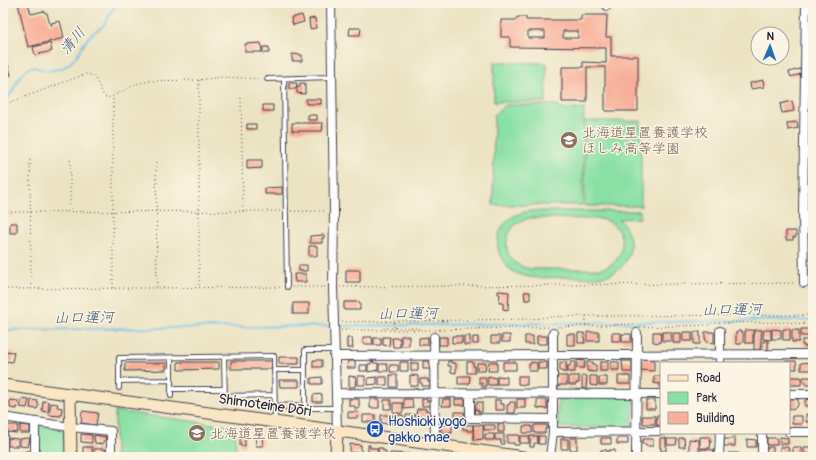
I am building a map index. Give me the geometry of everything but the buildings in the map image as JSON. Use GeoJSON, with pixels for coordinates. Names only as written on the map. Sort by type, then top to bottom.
{"type":"FeatureCollection","features":[{"type":"Feature","properties":{"kind":"street"},"geometry":{"type":"LineString","coordinates":[[331,3],[334,210],[332,287],[337,326],[334,353],[337,408],[336,457]]}},
{"type":"Feature","properties":{"kind":"street"},"geometry":{"type":"LineString","coordinates":[[804,283],[803,211],[806,3]]}},
{"type":"Feature","properties":{"kind":"street"},"geometry":{"type":"LineString","coordinates":[[720,331],[720,359]]}},
{"type":"Feature","properties":{"kind":"street"},"geometry":{"type":"LineString","coordinates":[[550,457],[553,432],[553,333]]}},
{"type":"Feature","properties":{"kind":"street"},"geometry":{"type":"LineString","coordinates":[[636,457],[637,333]]}},
{"type":"Feature","properties":{"kind":"street"},"geometry":{"type":"LineString","coordinates":[[434,337],[435,445]]}},
{"type":"Feature","properties":{"kind":"street"},"geometry":{"type":"LineString","coordinates":[[334,353],[434,355],[637,355],[720,359],[813,354]]}},
{"type":"Feature","properties":{"kind":"street","name":"Shimoteine Dōri"},"geometry":{"type":"LineString","coordinates":[[3,385],[337,430],[435,445],[467,453],[523,457]]}},
{"type":"Feature","properties":{"kind":"street"},"geometry":{"type":"LineString","coordinates":[[336,393],[660,394]]}},
{"type":"Feature","properties":{"kind":"street"},"geometry":{"type":"LineString","coordinates":[[470,394],[470,418],[553,419]]}},
{"type":"Feature","properties":{"kind":"street"},"geometry":{"type":"LineString","coordinates":[[790,394],[813,394]]}},
{"type":"Feature","properties":{"kind":"street"},"geometry":{"type":"LineString","coordinates":[[70,395],[71,457]]}},
{"type":"Feature","properties":{"kind":"street"},"geometry":{"type":"LineString","coordinates":[[3,457],[3,417],[70,427],[111,431],[111,457]]}},
{"type":"Feature","properties":{"kind":"street"},"geometry":{"type":"LineString","coordinates":[[35,422],[35,457]]}},
{"type":"Feature","properties":{"kind":"street"},"geometry":{"type":"LineString","coordinates":[[553,432],[660,431]]}},
{"type":"Feature","properties":{"kind":"street"},"geometry":{"type":"LineString","coordinates":[[790,432],[813,432]]}},
{"type":"Feature","properties":{"kind":"street"},"geometry":{"type":"LineString","coordinates":[[719,457],[720,434]]}},
{"type":"Feature","properties":{"kind":"street"},"geometry":{"type":"LineString","coordinates":[[762,434],[762,457]]}},
{"type":"Feature","properties":{"kind":"lane"},"geometry":{"type":"LineString","coordinates":[[267,79],[332,77]]}},
{"type":"Feature","properties":{"kind":"lane"},"geometry":{"type":"LineString","coordinates":[[284,79],[287,287]]}},
{"type":"Feature","properties":{"kind":"lane"},"geometry":{"type":"LineString","coordinates":[[334,353],[305,350],[305,408],[337,408]]}},
{"type":"Feature","properties":{"kind":"lane"},"geometry":{"type":"LineString","coordinates":[[119,388],[119,358],[274,356],[274,422]]}},
{"type":"Feature","properties":{"kind":"lane"},"geometry":{"type":"LineString","coordinates":[[224,357],[225,402]]}},
{"type":"Feature","properties":{"kind":"lane"},"geometry":{"type":"LineString","coordinates":[[171,358],[171,396]]}},
{"type":"Feature","properties":{"kind":"lane"},"geometry":{"type":"LineString","coordinates":[[274,370],[305,370]]}},
{"type":"Feature","properties":{"kind":"lane"},"geometry":{"type":"LineString","coordinates":[[119,381],[171,380]]}},
{"type":"Feature","properties":{"kind":"lane"},"geometry":{"type":"LineString","coordinates":[[171,389],[224,388]]}},
{"type":"Feature","properties":{"kind":"lane"},"geometry":{"type":"LineString","coordinates":[[225,396],[274,395]]}},
{"type":"Feature","properties":{"kind":"path"},"geometry":{"type":"LineString","coordinates":[[3,104],[86,74],[95,78],[104,96],[107,98],[136,84],[150,81],[199,80],[222,77],[267,79]]}},
{"type":"Feature","properties":{"kind":"path"},"geometry":{"type":"LineString","coordinates":[[199,80],[199,288]]}},
{"type":"Feature","properties":{"kind":"path"},"geometry":{"type":"LineString","coordinates":[[113,96],[113,288]]}},
{"type":"Feature","properties":{"kind":"path"},"geometry":{"type":"LineString","coordinates":[[241,98],[243,211]]}},
{"type":"Feature","properties":{"kind":"path"},"geometry":{"type":"LineString","coordinates":[[30,160],[31,289]]}},
{"type":"Feature","properties":{"kind":"path"},"geometry":{"type":"LineString","coordinates":[[70,160],[70,212]]}},
{"type":"Feature","properties":{"kind":"path"},"geometry":{"type":"LineString","coordinates":[[156,162],[157,288]]}},
{"type":"Feature","properties":{"kind":"path"},"geometry":{"type":"LineString","coordinates":[[3,212],[334,210]]}},
{"type":"Feature","properties":{"kind":"path"},"geometry":{"type":"LineString","coordinates":[[3,289],[804,283]]}},
{"type":"Feature","properties":{"kind":"path"},"geometry":{"type":"LineString","coordinates":[[337,326],[394,321],[530,319],[548,317],[813,315]]}},
{"type":"Feature","properties":{"kind":"path"},"geometry":{"type":"LineString","coordinates":[[586,317],[586,326]]}},
{"type":"Feature","properties":{"kind":"path"},"geometry":{"type":"LineString","coordinates":[[394,321],[394,328]]}},
{"type":"Feature","properties":{"kind":"path"},"geometry":{"type":"LineString","coordinates":[[337,326],[384,330],[474,330],[633,324],[637,327],[710,325],[712,323],[787,322],[813,325]]}},
{"type":"Feature","properties":{"kind":"path"},"geometry":{"type":"LineString","coordinates":[[384,330],[384,328],[419,328],[421,330]]}},
{"type":"Feature","properties":{"kind":"green space"},"geometry":{"type":"Polygon","coordinates":[[[494,62],[547,63],[546,102],[494,102],[494,62]]]}},
{"type":"Feature","properties":{"kind":"green space"},"geometry":{"type":"Polygon","coordinates":[[[506,105],[559,105],[559,109],[584,109],[583,205],[493,205],[494,115],[506,105]]]}},
{"type":"Feature","properties":{"kind":"green space"},"geometry":{"type":"Polygon","coordinates":[[[585,121],[641,121],[641,206],[585,206],[585,121]]]}},
{"type":"Feature","properties":{"kind":"green space"},"geometry":{"type":"Polygon","coordinates":[[[529,211],[640,211],[640,218],[619,219],[628,233],[630,249],[624,263],[619,269],[611,274],[601,277],[540,278],[513,272],[506,266],[499,252],[498,246],[499,234],[507,221],[519,213],[529,211]],[[531,218],[520,221],[508,235],[508,252],[513,260],[520,266],[531,269],[599,269],[609,266],[616,260],[620,252],[622,244],[621,236],[617,228],[610,222],[600,219],[531,218]]]}},
{"type":"Feature","properties":{"kind":"green space"},"geometry":{"type":"Polygon","coordinates":[[[558,397],[630,397],[634,399],[632,427],[559,427],[558,397]]]}},
{"type":"Feature","properties":{"kind":"green space","name":"北海道星置養護学校"},"geometry":{"type":"Polygon","coordinates":[[[115,411],[235,427],[236,457],[115,457],[115,411]]]}},
{"type":"Feature","properties":{"kind":"green space"},"geometry":{"type":"Polygon","coordinates":[[[38,427],[62,429],[64,433],[64,457],[38,457],[38,427]]]}},
{"type":"Feature","properties":{"kind":"waterway","name":"清川"},"geometry":{"type":"LineString","coordinates":[[3,101],[11,94],[24,71],[29,68],[34,67],[53,70],[65,67],[70,63],[78,54],[88,38],[101,28],[116,3]]}},
{"type":"Feature","properties":{"kind":"waterway","name":"山口運河"},"geometry":{"type":"LineString","coordinates":[[336,326],[813,320]]}},
{"type":"Feature","properties":{"kind":"waterway","name":"山口運河"},"geometry":{"type":"LineString","coordinates":[[3,330],[332,326]]}},
{"type":"Feature","properties":{"kind":"place","name":"北海道星置養護学校 ほしみ高等学園"},"geometry":{"type":"Point","coordinates":[569,140]}},
{"type":"Feature","properties":{"kind":"place","name":"Hoshioki yogo gakko mae"},"geometry":{"type":"Point","coordinates":[375,429]}},
{"type":"Feature","properties":{"kind":"place","name":"北海道星置養護学校"},"geometry":{"type":"Point","coordinates":[197,433]}}]}
